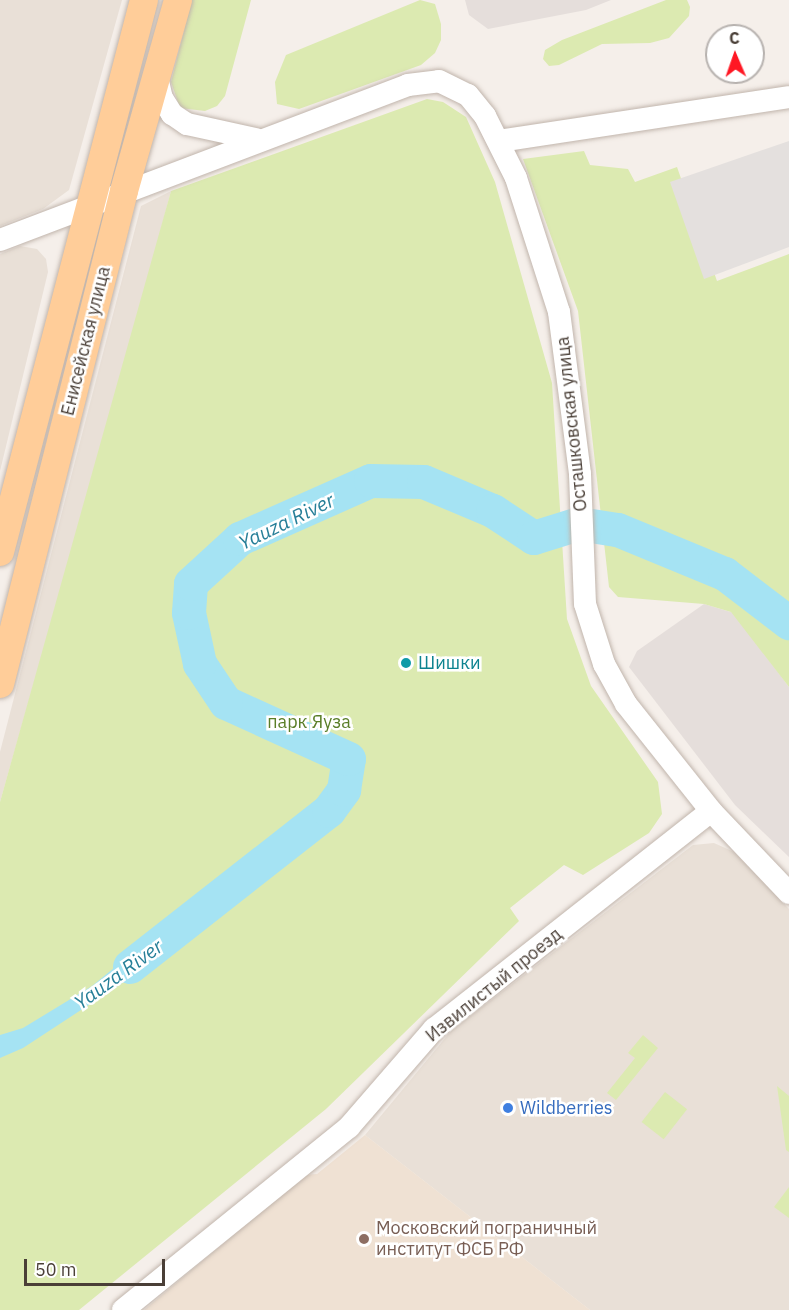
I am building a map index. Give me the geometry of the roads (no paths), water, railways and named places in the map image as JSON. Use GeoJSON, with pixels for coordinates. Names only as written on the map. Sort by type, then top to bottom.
{"type":"FeatureCollection","features":[{"type":"Feature","properties":{"kind":"main road","name":"Енисейская улица"},"geometry":{"type":"LineString","coordinates":[[0,552],[99,162],[144,0]]}},
{"type":"Feature","properties":{"kind":"main road","name":"Енисейская улица"},"geometry":{"type":"LineString","coordinates":[[0,684],[124,191],[178,0]]}},
{"type":"Feature","properties":{"kind":"street"},"geometry":{"type":"LineString","coordinates":[[157,77],[162,98],[172,114],[187,124],[261,139]]}},
{"type":"Feature","properties":{"kind":"street","name":"Осташковская улица"},"geometry":{"type":"LineString","coordinates":[[0,240],[261,139],[427,81],[453,85],[468,95],[499,141],[528,212],[559,312],[580,474],[582,582],[591,633],[609,674],[626,704],[711,811],[789,893]]}},
{"type":"Feature","properties":{"kind":"street"},"geometry":{"type":"LineString","coordinates":[[499,141],[789,97]]}},
{"type":"Feature","properties":{"kind":"street"},"geometry":{"type":"LineString","coordinates":[[99,162],[103,179],[111,189],[124,191]]}},
{"type":"Feature","properties":{"kind":"street","name":"Извилистый проезд"},"geometry":{"type":"LineString","coordinates":[[123,1310],[349,1127],[434,1029],[711,811]]}},
{"type":"Feature","properties":{"kind":"water"},"geometry":{"type":"Polygon","coordinates":[[[159,931],[170,943],[171,951],[23,1048],[0,1058],[0,1035],[23,1028],[92,986],[159,931]]]}},
{"type":"Feature","properties":{"kind":"waterway","name":"Yauza River"},"geometry":{"type":"LineString","coordinates":[[130,967],[329,811],[344,790],[349,759],[226,703],[200,664],[189,613],[191,584],[240,539],[371,481],[424,482],[493,511],[534,538],[579,524],[618,530],[725,574],[789,623]]}},
{"type":"Feature","properties":{"kind":"place","name":"Шишки"},"geometry":{"type":"Point","coordinates":[406,663]}},
{"type":"Feature","properties":{"kind":"place","name":"Wildberries"},"geometry":{"type":"Point","coordinates":[508,1108]}},
{"type":"Feature","properties":{"kind":"place","name":"Московский пограничный институт ФСБ РФ"},"geometry":{"type":"Point","coordinates":[364,1239]}},
{"type":"Feature","properties":{"kind":"park label","name":"парк Яуза"},"geometry":{"type":"Point","coordinates":[309,722]}}]}
